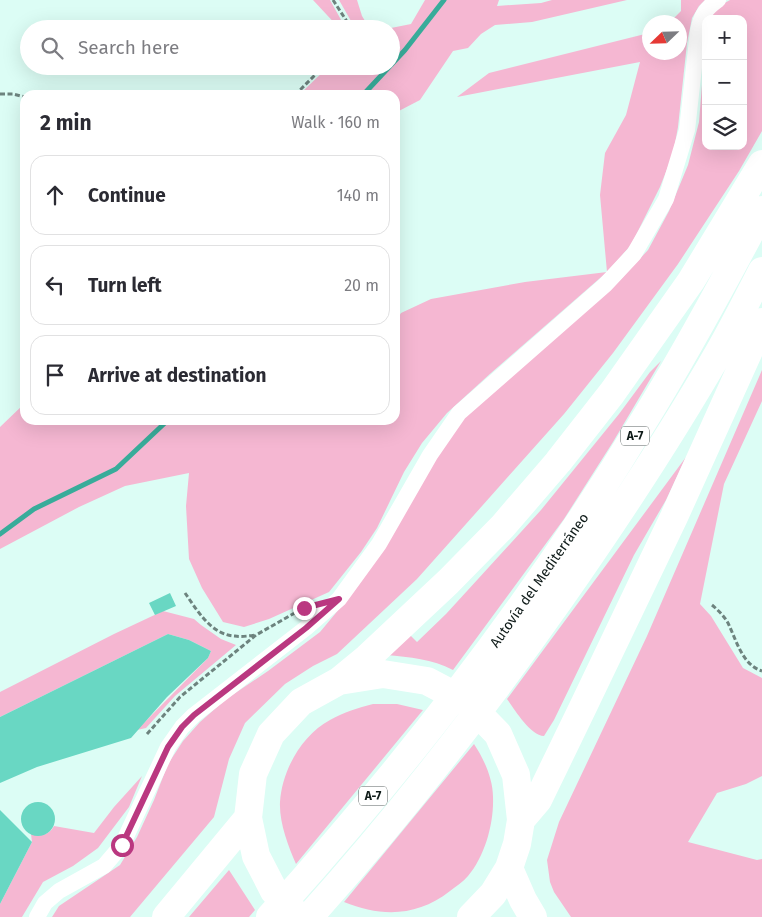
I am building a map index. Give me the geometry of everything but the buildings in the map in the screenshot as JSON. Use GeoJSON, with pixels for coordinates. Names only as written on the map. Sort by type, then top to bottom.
{"type":"FeatureCollection","features":[{"type":"Feature","properties":{"kind":"highway"},"geometry":{"type":"LineString","coordinates":[[299,917],[274,891],[256,856],[248,818],[253,774],[271,734],[300,702],[339,681],[367,658],[448,582],[503,526],[558,462],[612,393],[691,281],[762,164]]}},
{"type":"Feature","properties":{"kind":"highway","name":"Autovía del Mediterráneo"},"geometry":{"type":"LineString","coordinates":[[270,917],[323,858],[490,651],[587,510],[642,424],[696,334],[762,210]]}},
{"type":"Feature","properties":{"kind":"highway","name":"Autovía del Mediterráneo"},"geometry":{"type":"LineString","coordinates":[[310,917],[344,879],[446,755],[510,671],[616,518],[668,437],[720,351],[762,271]]}},
{"type":"Feature","properties":{"kind":"highway"},"geometry":{"type":"LineString","coordinates":[[521,820],[538,800],[584,705],[678,509],[762,322]]}},
{"type":"Feature","properties":{"kind":"highway"},"geometry":{"type":"LineString","coordinates":[[339,681],[383,674],[427,681],[467,702],[498,734],[516,775],[521,820],[517,844],[509,868],[493,894],[471,917]]}},
{"type":"Feature","properties":{"kind":"highway"},"geometry":{"type":"LineString","coordinates":[[166,917],[248,818]]}},
{"type":"Feature","properties":{"kind":"highway"},"geometry":{"type":"LineString","coordinates":[[509,868],[523,900],[533,917]]}},
{"type":"Feature","properties":{"kind":"street"},"geometry":{"type":"LineString","coordinates":[[37,917],[46,903],[59,891],[104,866],[122,845],[168,747],[182,727],[194,715],[306,628],[339,599],[379,544],[430,455],[459,413],[605,285],[634,254],[666,199],[677,166],[687,130],[701,16],[708,7],[718,0]]}},
{"type":"Feature","properties":{"kind":"path"},"geometry":{"type":"LineString","coordinates":[[334,0],[346,20]]}},
{"type":"Feature","properties":{"kind":"path"},"geometry":{"type":"LineString","coordinates":[[300,90],[315,75]]}},
{"type":"Feature","properties":{"kind":"path"},"geometry":{"type":"LineString","coordinates":[[0,94],[20,96]]}},
{"type":"Feature","properties":{"kind":"path"},"geometry":{"type":"LineString","coordinates":[[184,593],[216,630],[233,636],[256,635]]}},
{"type":"Feature","properties":{"kind":"path"},"geometry":{"type":"LineString","coordinates":[[712,605],[728,622],[743,656],[756,669],[762,671]]}},
{"type":"Feature","properties":{"kind":"path"},"geometry":{"type":"LineString","coordinates":[[147,734],[180,697],[256,635],[304,608]]}},
{"type":"Feature","properties":{"kind":"shaded area"},"geometry":{"type":"Polygon","coordinates":[[[313,0],[330,0],[341,20],[332,20],[313,0]]]}},
{"type":"Feature","properties":{"kind":"shaded area"},"geometry":{"type":"Polygon","coordinates":[[[339,0],[357,0],[364,20],[350,20],[339,0]]]}},
{"type":"Feature","properties":{"kind":"shaded area"},"geometry":{"type":"Polygon","coordinates":[[[425,0],[499,0],[497,6],[541,3],[552,0],[627,0],[532,22],[495,25],[481,34],[468,48],[453,51],[420,100],[400,110],[400,90],[304,90],[320,75],[400,75],[400,26],[411,24],[425,0]]]}},
{"type":"Feature","properties":{"kind":"shaded area"},"geometry":{"type":"Polygon","coordinates":[[[681,0],[705,0],[692,18],[687,43],[687,15],[677,15],[681,11],[681,0]]]}},
{"type":"Feature","properties":{"kind":"shaded area"},"geometry":{"type":"Polygon","coordinates":[[[730,0],[762,0],[762,131],[739,171],[678,264],[613,353],[564,414],[417,579],[337,654],[313,666],[285,684],[245,723],[229,759],[214,817],[130,917],[52,917],[59,906],[120,865],[137,837],[168,764],[183,741],[200,722],[225,700],[320,632],[340,608],[458,425],[474,407],[619,281],[648,250],[669,211],[688,165],[699,122],[702,85],[702,150],[747,150],[747,15],[711,15],[714,9],[730,0]]]}},
{"type":"Feature","properties":{"kind":"shaded area"},"geometry":{"type":"Polygon","coordinates":[[[642,35],[642,60],[685,60],[673,154],[660,187],[631,245],[607,272],[600,195],[605,153],[626,115],[640,62],[457,97],[489,73],[642,35]]]}},
{"type":"Feature","properties":{"kind":"shaded area"},"geometry":{"type":"Polygon","coordinates":[[[607,272],[447,413],[422,443],[404,472],[377,528],[361,552],[329,592],[269,619],[244,627],[223,622],[202,588],[189,559],[186,506],[189,473],[125,486],[79,507],[0,549],[0,427],[20,408],[20,425],[400,425],[401,313],[431,299],[525,282],[607,272]]]}},
{"type":"Feature","properties":{"kind":"shaded area"},"geometry":{"type":"Polygon","coordinates":[[[661,361],[564,519],[453,670],[429,661],[386,655],[410,635],[417,642],[446,614],[541,510],[619,414],[650,372],[661,361]]]}},
{"type":"Feature","properties":{"kind":"shaded area"},"geometry":{"type":"Polygon","coordinates":[[[762,370],[762,401],[724,484],[700,604],[711,616],[743,668],[762,678],[762,776],[746,784],[717,793],[688,842],[757,860],[762,859],[762,917],[571,917],[554,892],[550,882],[547,860],[559,822],[647,636],[762,370]]]}},
{"type":"Feature","properties":{"kind":"shaded area"},"geometry":{"type":"Polygon","coordinates":[[[686,457],[666,500],[634,555],[554,720],[544,736],[539,735],[528,727],[507,699],[686,457]]]}},
{"type":"Feature","properties":{"kind":"shaded area"},"geometry":{"type":"Polygon","coordinates":[[[163,611],[194,619],[221,639],[236,645],[175,696],[146,728],[137,730],[208,658],[211,651],[189,640],[168,634],[0,717],[0,692],[163,611]]]}},
{"type":"Feature","properties":{"kind":"shaded area"},"geometry":{"type":"Polygon","coordinates":[[[373,704],[397,704],[423,710],[296,864],[285,834],[280,810],[282,790],[289,766],[302,744],[320,727],[341,715],[373,704]]]}},
{"type":"Feature","properties":{"kind":"shaded area"},"geometry":{"type":"Polygon","coordinates":[[[474,744],[490,776],[493,790],[493,807],[484,849],[468,876],[437,900],[412,910],[385,912],[358,907],[344,902],[474,744]]]}},
{"type":"Feature","properties":{"kind":"shaded area"},"geometry":{"type":"Polygon","coordinates":[[[142,776],[129,807],[98,848],[73,866],[43,882],[22,917],[0,917],[0,904],[32,842],[31,834],[44,834],[54,826],[94,833],[142,776]]]}},
{"type":"Feature","properties":{"kind":"shaded area"},"geometry":{"type":"Polygon","coordinates":[[[229,870],[255,910],[249,917],[189,917],[229,870]]]}},
{"type":"Feature","properties":{"kind":"waterway"},"geometry":{"type":"LineString","coordinates":[[400,55],[444,0]]}},
{"type":"Feature","properties":{"kind":"waterway"},"geometry":{"type":"LineString","coordinates":[[368,90],[382,75]]}},
{"type":"Feature","properties":{"kind":"waterway"},"geometry":{"type":"LineString","coordinates":[[0,534],[34,509],[116,469],[163,425]]}},
{"type":"Feature","properties":{"kind":"route"},"geometry":{"type":"LineString","coordinates":[[122,845],[168,747],[182,727],[194,715],[306,628],[339,599],[304,608]]}}]}
